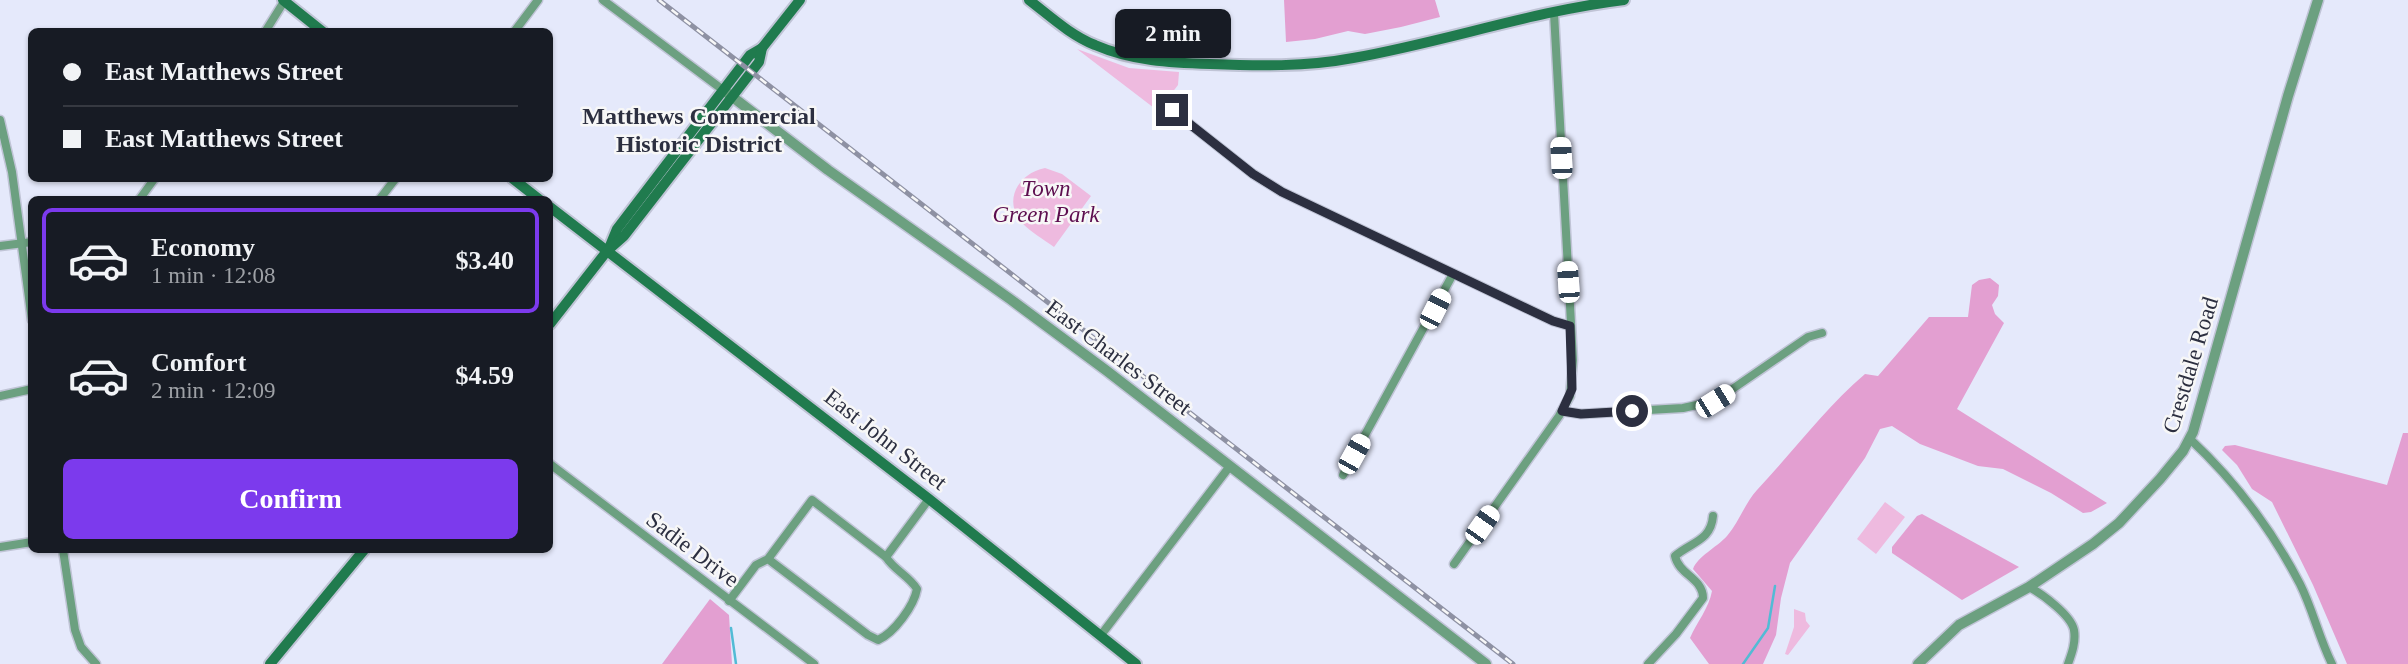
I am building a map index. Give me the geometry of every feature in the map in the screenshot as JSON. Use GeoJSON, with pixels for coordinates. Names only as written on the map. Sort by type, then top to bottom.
{"type":"FeatureCollection","features":[{"type":"Feature","properties":{"kind":"main road"},"geometry":{"type":"LineString","coordinates":[[284,0],[318,28]]}},
{"type":"Feature","properties":{"kind":"main road"},"geometry":{"type":"LineString","coordinates":[[553,320],[607,251],[624,236],[728,93],[759,62],[762,48],[800,0]]}},
{"type":"Feature","properties":{"kind":"main road"},"geometry":{"type":"LineString","coordinates":[[1029,0],[1082,38],[1115,53],[1139,60],[1286,65],[1355,58],[1554,13],[1625,0]]}},
{"type":"Feature","properties":{"kind":"main road"},"geometry":{"type":"LineString","coordinates":[[517,182],[535,196]]}},
{"type":"Feature","properties":{"kind":"main road","name":"East John Street"},"geometry":{"type":"LineString","coordinates":[[553,209],[929,499],[1136,664]]}},
{"type":"Feature","properties":{"kind":"main road"},"geometry":{"type":"LineString","coordinates":[[270,664],[361,553]]}},
{"type":"Feature","properties":{"kind":"street"},"geometry":{"type":"LineString","coordinates":[[267,28],[284,0]]}},
{"type":"Feature","properties":{"kind":"street"},"geometry":{"type":"LineString","coordinates":[[517,28],[538,0]]}},
{"type":"Feature","properties":{"kind":"street"},"geometry":{"type":"LineString","coordinates":[[603,0],[728,93]]}},
{"type":"Feature","properties":{"kind":"street","name":"Crestdale Road"},"geometry":{"type":"LineString","coordinates":[[1917,664],[1959,625],[2029,587],[2076,557],[2119,523],[2160,480],[2190,439],[2318,0]]}},
{"type":"Feature","properties":{"kind":"street"},"geometry":{"type":"LineString","coordinates":[[1454,564],[1562,411],[1572,389],[1554,13]]}},
{"type":"Feature","properties":{"kind":"street","name":"East Charles Street"},"geometry":{"type":"LineString","coordinates":[[728,93],[828,170],[1010,299],[1486,664]]}},
{"type":"Feature","properties":{"kind":"street"},"geometry":{"type":"LineString","coordinates":[[1172,110],[1270,186],[1553,321],[1570,326]]}},
{"type":"Feature","properties":{"kind":"street"},"geometry":{"type":"LineString","coordinates":[[0,120],[12,172],[28,290]]}},
{"type":"Feature","properties":{"kind":"street"},"geometry":{"type":"LineString","coordinates":[[382,196],[393,182]]}},
{"type":"Feature","properties":{"kind":"street"},"geometry":{"type":"LineString","coordinates":[[0,246],[28,243]]}},
{"type":"Feature","properties":{"kind":"street"},"geometry":{"type":"LineString","coordinates":[[1343,475],[1453,274]]}},
{"type":"Feature","properties":{"kind":"street"},"geometry":{"type":"LineString","coordinates":[[1562,411],[1581,414],[1682,408],[1715,401],[1808,337],[1822,333]]}},
{"type":"Feature","properties":{"kind":"street"},"geometry":{"type":"LineString","coordinates":[[0,396],[28,390]]}},
{"type":"Feature","properties":{"kind":"street"},"geometry":{"type":"LineString","coordinates":[[2190,439],[2234,483],[2275,542],[2299,584],[2332,664]]}},
{"type":"Feature","properties":{"kind":"street","name":"Sadie Drive"},"geometry":{"type":"LineString","coordinates":[[553,466],[814,664]]}},
{"type":"Feature","properties":{"kind":"street"},"geometry":{"type":"LineString","coordinates":[[1101,635],[1230,466]]}},
{"type":"Feature","properties":{"kind":"street"},"geometry":{"type":"LineString","coordinates":[[886,557],[929,499]]}},
{"type":"Feature","properties":{"kind":"street"},"geometry":{"type":"LineString","coordinates":[[729,601],[757,565],[768,559],[812,500],[886,557],[912,581],[917,589],[916,598],[887,636],[878,640],[867,635],[768,559]]}},
{"type":"Feature","properties":{"kind":"street"},"geometry":{"type":"LineString","coordinates":[[1648,664],[1676,635],[1703,598],[1701,585],[1677,565],[1675,556],[1706,537],[1713,525],[1713,516]]}},
{"type":"Feature","properties":{"kind":"street"},"geometry":{"type":"LineString","coordinates":[[0,547],[28,543]]}},
{"type":"Feature","properties":{"kind":"street"},"geometry":{"type":"LineString","coordinates":[[63,553],[77,638],[96,664]]}},
{"type":"Feature","properties":{"kind":"street"},"geometry":{"type":"LineString","coordinates":[[2029,587],[2048,597],[2074,627],[2074,644],[2068,664]]}},
{"type":"Feature","properties":{"kind":"green space"},"geometry":{"type":"Polygon","coordinates":[[[1077,49],[1129,68],[1179,72],[1178,85],[1158,111],[1077,49]]]}},
{"type":"Feature","properties":{"kind":"green space","name":"Town Green Park"},"geometry":{"type":"Polygon","coordinates":[[[1045,168],[1062,174],[1091,196],[1054,247],[1022,223],[1014,205],[1016,189],[1021,182],[1028,175],[1045,168]]]}},
{"type":"Feature","properties":{"kind":"green space"},"geometry":{"type":"Polygon","coordinates":[[[1885,502],[1905,517],[1876,554],[1857,539],[1885,502]]]}},
{"type":"Feature","properties":{"kind":"green space"},"geometry":{"type":"Polygon","coordinates":[[[1794,609],[1805,613],[1810,626],[1788,655],[1785,654],[1794,627],[1794,609]]]}},
{"type":"Feature","properties":{"kind":"shaded area"},"geometry":{"type":"Polygon","coordinates":[[[1284,0],[1435,0],[1440,17],[1365,34],[1348,31],[1315,39],[1286,42],[1284,0]]]}},
{"type":"Feature","properties":{"kind":"shaded area"},"geometry":{"type":"Polygon","coordinates":[[[1990,278],[1999,285],[1998,296],[1992,305],[1995,314],[2004,323],[1957,409],[2107,503],[2091,512],[2083,513],[2051,493],[2003,469],[1978,466],[1920,444],[1892,426],[1880,429],[1865,458],[1790,563],[1781,598],[1776,635],[1763,664],[1709,664],[1690,638],[1706,609],[1712,591],[1693,569],[1695,564],[1727,536],[1757,490],[1850,387],[1865,374],[1878,376],[1929,317],[1968,317],[1972,285],[1979,280],[1990,278]]]}},
{"type":"Feature","properties":{"kind":"shaded area"},"geometry":{"type":"Polygon","coordinates":[[[2403,433],[2408,433],[2408,664],[2347,664],[2313,585],[2272,502],[2252,489],[2237,465],[2222,450],[2225,446],[2235,445],[2387,485],[2403,433]]]}},
{"type":"Feature","properties":{"kind":"shaded area"},"geometry":{"type":"Polygon","coordinates":[[[1922,514],[2019,567],[1962,600],[1892,553],[1892,547],[1917,516],[1922,514]]]}},
{"type":"Feature","properties":{"kind":"shaded area"},"geometry":{"type":"Polygon","coordinates":[[[710,599],[729,615],[732,664],[662,664],[710,599]]]}},
{"type":"Feature","properties":{"kind":"waterway"},"geometry":{"type":"LineString","coordinates":[[1743,664],[1768,628],[1775,586]]}},
{"type":"Feature","properties":{"kind":"waterway"},"geometry":{"type":"LineString","coordinates":[[731,628],[736,664]]}},
{"type":"Feature","properties":{"kind":"railway"},"geometry":{"type":"LineString","coordinates":[[659,0],[1513,664]]}},
{"type":"Feature","properties":{"kind":"district","name":"Matthews Commercial Historic District"},"geometry":{"type":"Point","coordinates":[699,130]}},
{"type":"Feature","properties":{"kind":"route"},"geometry":{"type":"LineString","coordinates":[[1172,110],[1270,186],[1553,321],[1570,326],[1572,389],[1562,411],[1581,414],[1632,411]]}}]}
